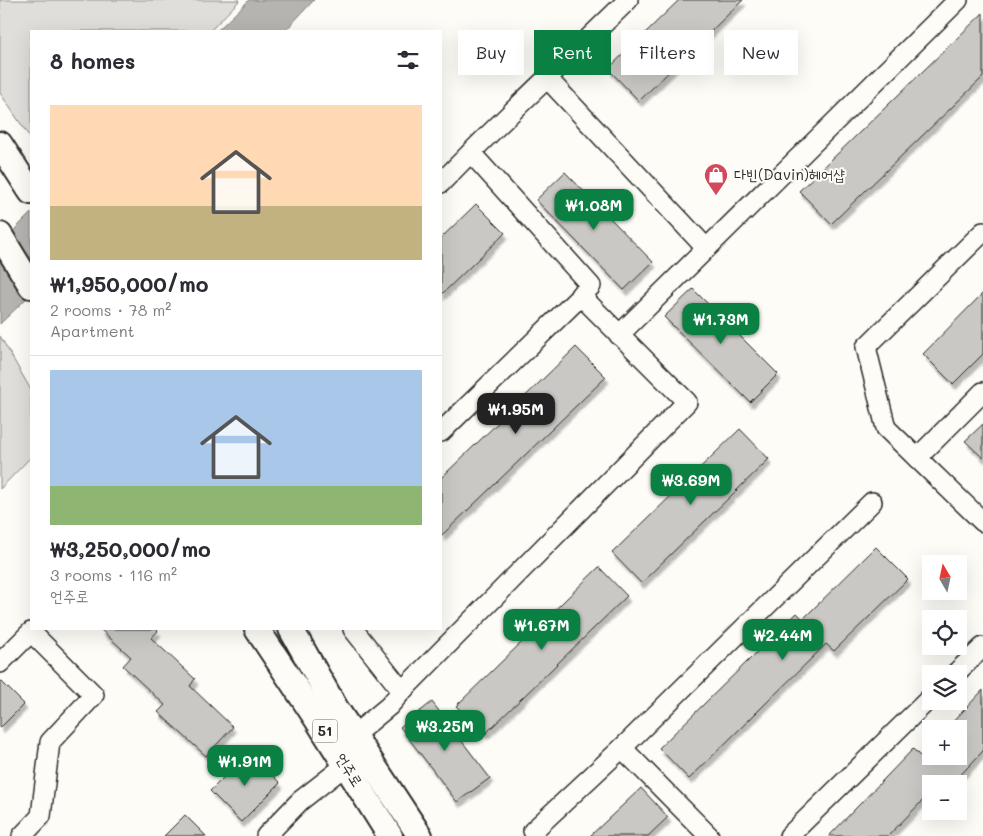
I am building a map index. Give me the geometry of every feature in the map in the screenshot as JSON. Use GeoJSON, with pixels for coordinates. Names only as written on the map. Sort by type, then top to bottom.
{"type":"FeatureCollection","features":[{"type":"Feature","properties":{"kind":"main road"},"geometry":{"type":"LineString","coordinates":[[0,144],[30,190]]}},
{"type":"Feature","properties":{"kind":"main road"},"geometry":{"type":"LineString","coordinates":[[0,236],[30,284]]}},
{"type":"Feature","properties":{"kind":"main road","name":"언주로"},"geometry":{"type":"LineString","coordinates":[[258,630],[316,718],[390,836]]}},
{"type":"Feature","properties":{"kind":"main road","name":"언주로"},"geometry":{"type":"LineString","coordinates":[[292,630],[335,707],[419,832]]}},
{"type":"Feature","properties":{"kind":"lane"},"geometry":{"type":"LineString","coordinates":[[442,183],[470,153],[628,0]]}},
{"type":"Feature","properties":{"kind":"lane"},"geometry":{"type":"LineString","coordinates":[[620,335],[958,0]]}},
{"type":"Feature","properties":{"kind":"lane"},"geometry":{"type":"LineString","coordinates":[[548,79],[706,248]]}},
{"type":"Feature","properties":{"kind":"lane"},"geometry":{"type":"LineString","coordinates":[[442,431],[580,295],[592,286],[470,153]]}},
{"type":"Feature","properties":{"kind":"lane"},"geometry":{"type":"LineString","coordinates":[[983,232],[866,347],[886,428],[983,522]]}},
{"type":"Feature","properties":{"kind":"lane"},"geometry":{"type":"LineString","coordinates":[[354,735],[389,706],[687,402],[580,295]]}},
{"type":"Feature","properties":{"kind":"lane"},"geometry":{"type":"LineString","coordinates":[[917,458],[983,392]]}},
{"type":"Feature","properties":{"kind":"lane"},"geometry":{"type":"LineString","coordinates":[[533,831],[622,748],[872,502]]}},
{"type":"Feature","properties":{"kind":"lane"},"geometry":{"type":"LineString","coordinates":[[353,630],[402,691]]}},
{"type":"Feature","properties":{"kind":"lane"},"geometry":{"type":"LineString","coordinates":[[0,663],[31,632],[94,695],[50,742],[41,816],[22,836]]}},
{"type":"Feature","properties":{"kind":"lane"},"geometry":{"type":"LineString","coordinates":[[964,665],[983,647]]}},
{"type":"Feature","properties":{"kind":"lane"},"geometry":{"type":"LineString","coordinates":[[789,836],[922,706]]}},
{"type":"Feature","properties":{"kind":"lane"},"geometry":{"type":"LineString","coordinates":[[622,748],[709,836]]}},
{"type":"Feature","properties":{"kind":"lane"},"geometry":{"type":"LineString","coordinates":[[266,836],[300,802],[346,765]]}},
{"type":"Feature","properties":{"kind":"shaded area"},"geometry":{"type":"Polygon","coordinates":[[[0,0],[240,0],[211,30],[30,30],[30,138],[0,93],[0,0]]]}},
{"type":"Feature","properties":{"kind":"shaded area"},"geometry":{"type":"Polygon","coordinates":[[[249,0],[314,0],[286,30],[218,30],[249,0]]]}},
{"type":"Feature","properties":{"kind":"shaded area"},"geometry":{"type":"Polygon","coordinates":[[[30,214],[30,295],[0,324],[0,244],[30,214]]]}},
{"type":"Feature","properties":{"kind":"shaded area"},"geometry":{"type":"Polygon","coordinates":[[[0,336],[30,388],[30,458],[0,489],[0,336]]]}},
{"type":"Feature","properties":{"kind":"building"},"geometry":{"type":"Polygon","coordinates":[[[679,0],[743,0],[712,30],[648,30],[679,0]]]}},
{"type":"Feature","properties":{"kind":"building"},"geometry":{"type":"Polygon","coordinates":[[[983,13],[983,77],[831,224],[799,191],[983,13]]]}},
{"type":"Feature","properties":{"kind":"building"},"geometry":{"type":"Polygon","coordinates":[[[621,56],[621,75],[666,75],[639,101],[611,72],[611,66],[621,56]]]}},
{"type":"Feature","properties":{"kind":"building"},"geometry":{"type":"Polygon","coordinates":[[[565,172],[653,262],[624,290],[536,200],[565,172]]]}},
{"type":"Feature","properties":{"kind":"building"},"geometry":{"type":"Polygon","coordinates":[[[476,204],[505,233],[442,294],[442,237],[476,204]]]}},
{"type":"Feature","properties":{"kind":"building"},"geometry":{"type":"Polygon","coordinates":[[[693,289],[778,374],[750,402],[664,317],[693,289]]]}},
{"type":"Feature","properties":{"kind":"building"},"geometry":{"type":"Polygon","coordinates":[[[983,293],[983,354],[953,384],[923,354],[983,293]]]}},
{"type":"Feature","properties":{"kind":"building"},"geometry":{"type":"Polygon","coordinates":[[[576,347],[606,377],[442,535],[442,477],[576,347]]]}},
{"type":"Feature","properties":{"kind":"building"},"geometry":{"type":"Polygon","coordinates":[[[983,424],[983,458],[965,441],[983,424]]]}},
{"type":"Feature","properties":{"kind":"building"},"geometry":{"type":"Polygon","coordinates":[[[740,429],[769,459],[641,583],[612,553],[740,429]]]}},
{"type":"Feature","properties":{"kind":"building"},"geometry":{"type":"Polygon","coordinates":[[[876,547],[908,579],[834,651],[826,644],[689,779],[659,748],[797,613],[803,619],[876,547]]]}},
{"type":"Feature","properties":{"kind":"building"},"geometry":{"type":"Polygon","coordinates":[[[599,567],[627,596],[485,734],[456,706],[599,567]]]}},
{"type":"Feature","properties":{"kind":"building"},"geometry":{"type":"Polygon","coordinates":[[[101,630],[158,631],[151,638],[195,679],[190,686],[233,727],[206,756],[158,712],[165,705],[123,666],[131,657],[101,630]]]}},
{"type":"Feature","properties":{"kind":"building"},"geometry":{"type":"Polygon","coordinates":[[[0,680],[24,704],[0,728],[0,680]]]}},
{"type":"Feature","properties":{"kind":"building"},"geometry":{"type":"Polygon","coordinates":[[[983,690],[983,751],[960,775],[922,775],[922,801],[888,836],[829,836],[913,749],[920,756],[922,754],[922,765],[967,765],[967,720],[955,720],[964,710],[967,710],[967,707],[983,690]]]}},
{"type":"Feature","properties":{"kind":"building"},"geometry":{"type":"Polygon","coordinates":[[[432,702],[490,778],[457,802],[400,727],[432,702]]]}},
{"type":"Feature","properties":{"kind":"building"},"geometry":{"type":"Polygon","coordinates":[[[249,752],[280,783],[241,822],[210,791],[249,752]]]}},
{"type":"Feature","properties":{"kind":"building"},"geometry":{"type":"Polygon","coordinates":[[[641,788],[668,817],[648,836],[590,836],[641,788]]]}},
{"type":"Feature","properties":{"kind":"building"},"geometry":{"type":"Polygon","coordinates":[[[185,815],[206,836],[164,836],[185,815]]]}},
{"type":"Feature","properties":{"kind":"place","name":"다빈(Davin)헤어샵"},"geometry":{"type":"Point","coordinates":[716,196]}}]}
